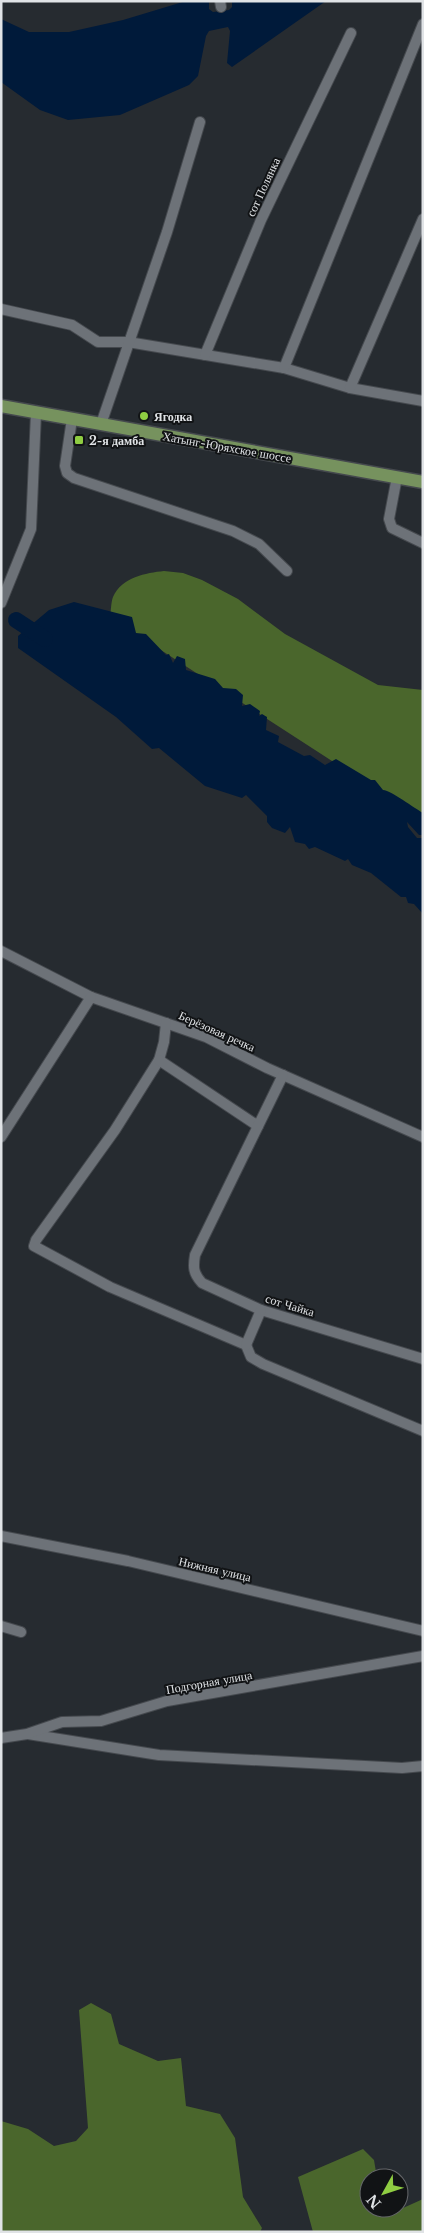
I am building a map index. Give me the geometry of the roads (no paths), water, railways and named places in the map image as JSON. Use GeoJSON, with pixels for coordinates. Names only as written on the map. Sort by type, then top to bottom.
{"type":"FeatureCollection","features":[{"type":"Feature","properties":{"kind":"main road","name":"Хатынг-Юряхское шоссе"},"geometry":{"type":"LineString","coordinates":[[1,406],[423,482]]}},
{"type":"Feature","properties":{"kind":"street"},"geometry":{"type":"LineString","coordinates":[[284,368],[423,24]]}},
{"type":"Feature","properties":{"kind":"street","name":"сот Полянка"},"geometry":{"type":"LineString","coordinates":[[204,356],[261,220],[351,33]]}},
{"type":"Feature","properties":{"kind":"street"},"geometry":{"type":"LineString","coordinates":[[101,424],[167,232],[200,122]]}},
{"type":"Feature","properties":{"kind":"street"},"geometry":{"type":"LineString","coordinates":[[350,388],[423,219]]}},
{"type":"Feature","properties":{"kind":"street"},"geometry":{"type":"LineString","coordinates":[[1,309],[72,325],[98,342],[128,342],[284,368],[350,388],[423,401]]}},
{"type":"Feature","properties":{"kind":"street"},"geometry":{"type":"LineString","coordinates":[[1,603],[31,529],[36,413]]}},
{"type":"Feature","properties":{"kind":"street"},"geometry":{"type":"LineString","coordinates":[[72,419],[66,466],[67,474],[74,478],[233,531],[260,544],[287,571]]}},
{"type":"Feature","properties":{"kind":"street"},"geometry":{"type":"LineString","coordinates":[[397,477],[390,519],[392,528],[423,543]]}},
{"type":"Feature","properties":{"kind":"street","name":"Берёзовая речка"},"geometry":{"type":"LineString","coordinates":[[2,954],[91,997],[206,1037],[283,1075],[423,1137]]}},
{"type":"Feature","properties":{"kind":"street"},"geometry":{"type":"LineString","coordinates":[[1,1137],[91,997]]}},
{"type":"Feature","properties":{"kind":"street"},"geometry":{"type":"LineString","coordinates":[[166,1022],[164,1042],[159,1060],[115,1130],[36,1240],[34,1246],[110,1286],[246,1345],[251,1357],[264,1364],[423,1431]]}},
{"type":"Feature","properties":{"kind":"street"},"geometry":{"type":"LineString","coordinates":[[159,1060],[258,1126],[283,1075]]}},
{"type":"Feature","properties":{"kind":"street","name":"сот Чайка"},"geometry":{"type":"LineString","coordinates":[[258,1126],[206,1236],[195,1255],[193,1267],[195,1276],[202,1283],[261,1310],[423,1359]]}},
{"type":"Feature","properties":{"kind":"street"},"geometry":{"type":"LineString","coordinates":[[246,1345],[261,1310]]}},
{"type":"Feature","properties":{"kind":"street","name":"Нижняя улица"},"geometry":{"type":"LineString","coordinates":[[1,1536],[128,1561],[423,1631]]}},
{"type":"Feature","properties":{"kind":"street"},"geometry":{"type":"LineString","coordinates":[[1,1626],[21,1632]]}},
{"type":"Feature","properties":{"kind":"street","name":"Подгорная улица"},"geometry":{"type":"LineString","coordinates":[[1,1738],[27,1734],[62,1722],[101,1721],[167,1701],[423,1656]]}},
{"type":"Feature","properties":{"kind":"street"},"geometry":{"type":"LineString","coordinates":[[27,1734],[159,1756],[402,1768],[423,1766]]}},
{"type":"Feature","properties":{"kind":"water"},"geometry":{"type":"Polygon","coordinates":[[[186,1],[209,1],[209,9],[213,12],[229,10],[232,7],[232,1],[326,1],[232,67],[227,63],[230,31],[228,27],[209,31],[206,36],[198,76],[189,85],[120,115],[68,120],[40,110],[1,82],[1,19],[29,32],[69,32],[123,20],[186,1]]]}},
{"type":"Feature","properties":{"kind":"water"},"geometry":{"type":"Polygon","coordinates":[[[74,602],[132,617],[136,633],[146,634],[166,655],[169,654],[173,663],[177,656],[185,659],[186,670],[215,679],[223,688],[236,689],[243,695],[242,706],[250,704],[260,711],[259,716],[262,714],[267,717],[266,730],[279,736],[278,742],[304,756],[310,755],[325,765],[336,759],[371,780],[375,780],[383,790],[397,796],[423,813],[423,835],[419,835],[407,822],[408,827],[417,838],[423,838],[423,914],[414,904],[408,903],[406,897],[401,897],[371,873],[352,865],[348,859],[345,861],[315,847],[309,849],[305,844],[295,842],[290,827],[285,833],[272,828],[267,822],[267,816],[246,795],[242,798],[205,786],[159,748],[152,749],[116,717],[18,648],[18,636],[49,610],[74,602]]]}},
{"type":"Feature","properties":{"kind":"waterway"},"geometry":{"type":"LineString","coordinates":[[16,620],[45,639]]}},
{"type":"Feature","properties":{"kind":"place","name":"Ягодка"},"geometry":{"type":"Point","coordinates":[144,416]}},
{"type":"Feature","properties":{"kind":"place","name":"2-я дамба"},"geometry":{"type":"Point","coordinates":[79,440]}}]}
